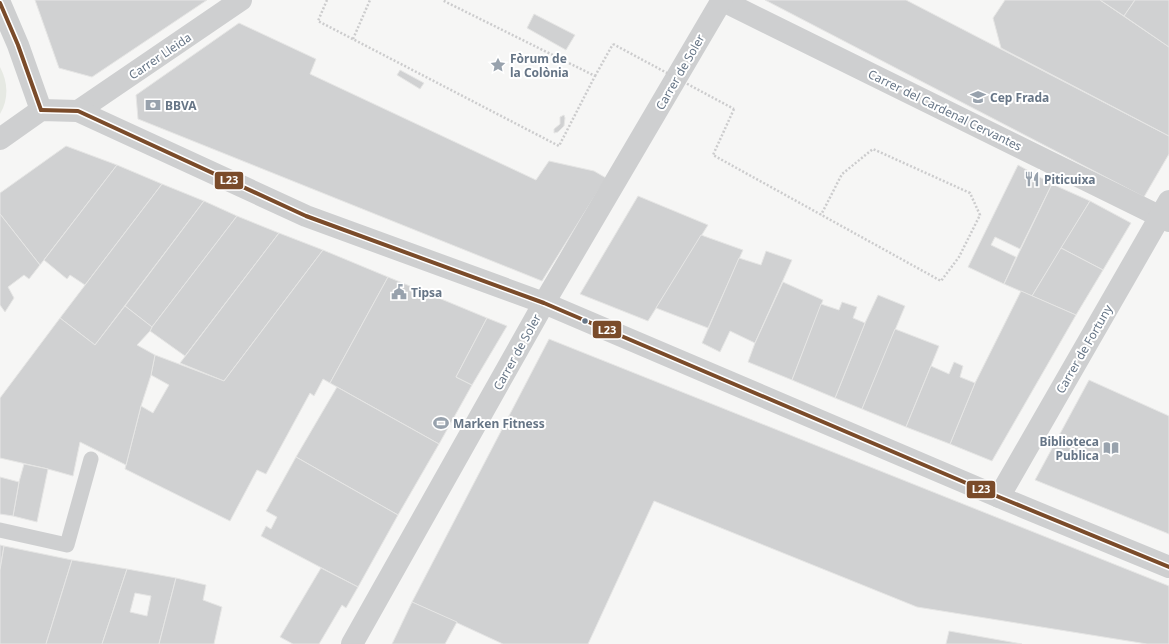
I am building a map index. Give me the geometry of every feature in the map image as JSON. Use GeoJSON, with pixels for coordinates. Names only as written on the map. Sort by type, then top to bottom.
{"type":"FeatureCollection","features":[{"type":"Feature","properties":{"kind":"street","name":"Carrer Lleida"},"geometry":{"type":"LineString","coordinates":[[78,112],[241,0]]}},
{"type":"Feature","properties":{"kind":"street","name":"Carrer del Cardenal Cervantes"},"geometry":{"type":"LineString","coordinates":[[722,0],[1166,213]]}},
{"type":"Feature","properties":{"kind":"street","name":"Carrer de Soler"},"geometry":{"type":"LineString","coordinates":[[352,644],[544,303],[722,0]]}},
{"type":"Feature","properties":{"kind":"street"},"geometry":{"type":"LineString","coordinates":[[0,3],[18,45],[41,110]]}},
{"type":"Feature","properties":{"kind":"street"},"geometry":{"type":"LineString","coordinates":[[0,139],[41,110],[78,112],[306,216],[544,303],[1169,567]]}},
{"type":"Feature","properties":{"kind":"street","name":"Carrer de Fortuny"},"geometry":{"type":"LineString","coordinates":[[999,496],[1166,213]]}},
{"type":"Feature","properties":{"kind":"lane"},"geometry":{"type":"LineString","coordinates":[[0,530],[67,545],[92,459]]}},
{"type":"Feature","properties":{"kind":"path"},"geometry":{"type":"LineString","coordinates":[[327,0],[318,21],[559,146],[613,44],[734,108],[712,154],[821,215],[941,281],[959,257],[980,215],[970,193],[872,149],[842,174],[821,215]]}},
{"type":"Feature","properties":{"kind":"path"},"geometry":{"type":"LineString","coordinates":[[353,39],[370,0]]}},
{"type":"Feature","properties":{"kind":"path"},"geometry":{"type":"LineString","coordinates":[[442,0],[595,76]]}},
{"type":"Feature","properties":{"kind":"shaded area"},"geometry":{"type":"Polygon","coordinates":[[[0,67],[5,79],[6,96],[0,114],[0,67]]]}},
{"type":"Feature","properties":{"kind":"building"},"geometry":{"type":"Polygon","coordinates":[[[35,0],[207,0],[92,77],[59,68],[35,0]]]}},
{"type":"Feature","properties":{"kind":"building"},"geometry":{"type":"Polygon","coordinates":[[[765,0],[906,0],[1169,136],[1169,154],[1144,197],[765,0]]]}},
{"type":"Feature","properties":{"kind":"building"},"geometry":{"type":"Polygon","coordinates":[[[1005,0],[1100,0],[1169,47],[1169,136],[1001,48],[993,18],[1005,0]]]}},
{"type":"Feature","properties":{"kind":"building"},"geometry":{"type":"Polygon","coordinates":[[[1100,0],[1135,0],[1124,16],[1100,0]]]}},
{"type":"Feature","properties":{"kind":"building"},"geometry":{"type":"Polygon","coordinates":[[[1135,0],[1169,0],[1169,47],[1124,16],[1135,0]]]}},
{"type":"Feature","properties":{"kind":"building"},"geometry":{"type":"Polygon","coordinates":[[[534,14],[575,35],[566,50],[527,28],[534,14]]]}},
{"type":"Feature","properties":{"kind":"building"},"geometry":{"type":"Polygon","coordinates":[[[239,23],[316,59],[310,74],[536,180],[549,161],[594,171],[606,178],[542,281],[138,119],[136,95],[239,23]]]}},
{"type":"Feature","properties":{"kind":"building"},"geometry":{"type":"Polygon","coordinates":[[[400,70],[424,83],[420,89],[397,75],[400,70]]]}},
{"type":"Feature","properties":{"kind":"building"},"geometry":{"type":"Polygon","coordinates":[[[564,115],[564,126],[558,132],[554,133],[554,129],[560,124],[560,117],[564,115]]]}},
{"type":"Feature","properties":{"kind":"building"},"geometry":{"type":"Polygon","coordinates":[[[66,146],[117,165],[40,265],[0,214],[0,193],[66,146]]]}},
{"type":"Feature","properties":{"kind":"building"},"geometry":{"type":"Polygon","coordinates":[[[117,165],[162,184],[85,285],[70,275],[67,279],[44,260],[117,165]]]}},
{"type":"Feature","properties":{"kind":"building"},"geometry":{"type":"Polygon","coordinates":[[[1018,165],[1052,184],[1020,249],[995,237],[991,245],[1016,257],[1004,284],[968,267],[1018,165]]]}},
{"type":"Feature","properties":{"kind":"building"},"geometry":{"type":"Polygon","coordinates":[[[162,184],[204,201],[95,345],[60,318],[162,184]]]}},
{"type":"Feature","properties":{"kind":"building"},"geometry":{"type":"Polygon","coordinates":[[[1052,184],[1090,201],[1032,296],[1004,284],[1052,184]]]}},
{"type":"Feature","properties":{"kind":"building"},"geometry":{"type":"Polygon","coordinates":[[[638,196],[708,225],[648,321],[580,294],[638,196]]]}},
{"type":"Feature","properties":{"kind":"building"},"geometry":{"type":"Polygon","coordinates":[[[204,201],[237,216],[152,327],[125,306],[204,201]]]}},
{"type":"Feature","properties":{"kind":"building"},"geometry":{"type":"Polygon","coordinates":[[[1090,201],[1131,223],[1103,270],[1061,248],[1090,201]]]}},
{"type":"Feature","properties":{"kind":"building"},"geometry":{"type":"Polygon","coordinates":[[[0,214],[40,265],[29,279],[24,275],[8,287],[14,298],[5,312],[0,305],[0,214]]]}},
{"type":"Feature","properties":{"kind":"building"},"geometry":{"type":"Polygon","coordinates":[[[237,216],[279,233],[185,356],[150,331],[237,216]]]}},
{"type":"Feature","properties":{"kind":"building"},"geometry":{"type":"Polygon","coordinates":[[[279,233],[323,250],[224,381],[180,363],[279,233]]]}},
{"type":"Feature","properties":{"kind":"building"},"geometry":{"type":"Polygon","coordinates":[[[701,235],[743,250],[708,328],[656,308],[701,235]]]}},
{"type":"Feature","properties":{"kind":"building"},"geometry":{"type":"Polygon","coordinates":[[[1061,248],[1103,270],[1076,315],[1032,296],[1061,248]]]}},
{"type":"Feature","properties":{"kind":"building"},"geometry":{"type":"Polygon","coordinates":[[[323,250],[388,277],[330,383],[323,379],[314,396],[310,393],[266,474],[257,470],[230,521],[125,469],[141,406],[153,413],[169,385],[151,375],[155,355],[224,381],[323,250]]]}},
{"type":"Feature","properties":{"kind":"building"},"geometry":{"type":"Polygon","coordinates":[[[766,251],[792,260],[755,343],[730,331],[720,352],[702,343],[739,258],[761,265],[766,251]]]}},
{"type":"Feature","properties":{"kind":"building"},"geometry":{"type":"Polygon","coordinates":[[[388,277],[487,318],[456,377],[472,385],[439,444],[330,383],[388,277]]]}},
{"type":"Feature","properties":{"kind":"building"},"geometry":{"type":"Polygon","coordinates":[[[783,282],[823,300],[792,380],[748,362],[755,343],[783,282]]]}},
{"type":"Feature","properties":{"kind":"building"},"geometry":{"type":"Polygon","coordinates":[[[1021,291],[1076,315],[992,461],[950,444],[975,383],[1021,291]]]}},
{"type":"Feature","properties":{"kind":"building"},"geometry":{"type":"Polygon","coordinates":[[[878,295],[905,306],[862,409],[835,398],[865,323],[878,295]]]}},
{"type":"Feature","properties":{"kind":"building"},"geometry":{"type":"Polygon","coordinates":[[[842,302],[857,307],[853,318],[865,323],[835,398],[792,380],[821,304],[839,310],[842,302]]]}},
{"type":"Feature","properties":{"kind":"building"},"geometry":{"type":"Polygon","coordinates":[[[125,306],[152,327],[137,345],[155,355],[151,375],[141,406],[126,465],[80,442],[73,476],[0,458],[0,398],[60,318],[95,345],[125,306]]]}},
{"type":"Feature","properties":{"kind":"building"},"geometry":{"type":"Polygon","coordinates":[[[487,318],[507,326],[472,385],[456,377],[487,318]]]}},
{"type":"Feature","properties":{"kind":"building"},"geometry":{"type":"Polygon","coordinates":[[[895,329],[939,346],[906,427],[862,409],[895,329]]]}},
{"type":"Feature","properties":{"kind":"building"},"geometry":{"type":"Polygon","coordinates":[[[549,339],[1169,586],[1169,644],[1147,644],[917,607],[654,501],[588,644],[503,644],[412,602],[549,339]]]}},
{"type":"Feature","properties":{"kind":"building"},"geometry":{"type":"Polygon","coordinates":[[[954,362],[963,366],[960,377],[975,383],[950,444],[906,427],[931,366],[949,374],[954,362]]]}},
{"type":"Feature","properties":{"kind":"building","name":"Biblioteca Publica"},"geometry":{"type":"Polygon","coordinates":[[[1089,380],[1169,416],[1169,534],[1035,480],[1089,380]]]}},
{"type":"Feature","properties":{"kind":"building"},"geometry":{"type":"Polygon","coordinates":[[[337,387],[439,444],[398,515],[296,457],[337,387]]]}},
{"type":"Feature","properties":{"kind":"building"},"geometry":{"type":"Polygon","coordinates":[[[296,457],[398,515],[358,587],[261,536],[266,526],[271,529],[277,517],[266,511],[296,457]]]}},
{"type":"Feature","properties":{"kind":"building"},"geometry":{"type":"Polygon","coordinates":[[[24,464],[48,469],[37,522],[13,516],[24,464]]]}},
{"type":"Feature","properties":{"kind":"building"},"geometry":{"type":"Polygon","coordinates":[[[0,477],[19,482],[13,516],[0,514],[0,477]]]}},
{"type":"Feature","properties":{"kind":"building"},"geometry":{"type":"Polygon","coordinates":[[[0,545],[4,546],[0,570],[0,545]]]}},
{"type":"Feature","properties":{"kind":"building"},"geometry":{"type":"Polygon","coordinates":[[[4,546],[72,560],[46,644],[0,644],[0,570],[4,546]]]}},
{"type":"Feature","properties":{"kind":"building"},"geometry":{"type":"Polygon","coordinates":[[[72,560],[127,569],[102,644],[46,644],[72,560]]]}},
{"type":"Feature","properties":{"kind":"building"},"geometry":{"type":"Polygon","coordinates":[[[321,568],[358,587],[346,608],[342,605],[319,644],[293,644],[280,637],[321,568]]]}},
{"type":"Feature","properties":{"kind":"building"},"geometry":{"type":"Polygon","coordinates":[[[127,569],[176,578],[159,644],[102,644],[127,569]],[[135,593],[130,612],[147,616],[151,596],[135,593]]]}},
{"type":"Feature","properties":{"kind":"building"},"geometry":{"type":"Polygon","coordinates":[[[176,578],[206,585],[203,600],[222,607],[214,644],[159,644],[176,578]]]}},
{"type":"Feature","properties":{"kind":"building"},"geometry":{"type":"Polygon","coordinates":[[[412,602],[457,622],[445,644],[392,644],[412,602]]]}},
{"type":"Feature","properties":{"kind":"building"},"geometry":{"type":"Polygon","coordinates":[[[949,631],[1022,644],[946,644],[949,631]]]}},
{"type":"Feature","properties":{"kind":"transit line","name":"L23"},"geometry":{"type":"LineString","coordinates":[[0,3],[18,45],[41,110]]}},
{"type":"Feature","properties":{"kind":"transit line","name":"L23"},"geometry":{"type":"LineString","coordinates":[[41,110],[78,111],[306,216],[544,303],[999,497],[1169,567]]}},
{"type":"Feature","properties":{"kind":"place","name":"Fòrum de la Colònia"},"geometry":{"type":"Point","coordinates":[498,65]}},
{"type":"Feature","properties":{"kind":"place","name":"Cep Frada"},"geometry":{"type":"Point","coordinates":[978,97]}},
{"type":"Feature","properties":{"kind":"place","name":"BBVA"},"geometry":{"type":"Point","coordinates":[153,105]}},
{"type":"Feature","properties":{"kind":"place","name":"Piticuixa"},"geometry":{"type":"Point","coordinates":[1032,179]}},
{"type":"Feature","properties":{"kind":"place","name":"Tipsa"},"geometry":{"type":"Point","coordinates":[399,292]}},
{"type":"Feature","properties":{"kind":"place","name":"Marken Fitness"},"geometry":{"type":"Point","coordinates":[441,423]}},
{"type":"Feature","properties":{"kind":"place","name":"Biblioteca Publica"},"geometry":{"type":"Point","coordinates":[1111,448]}}]}
